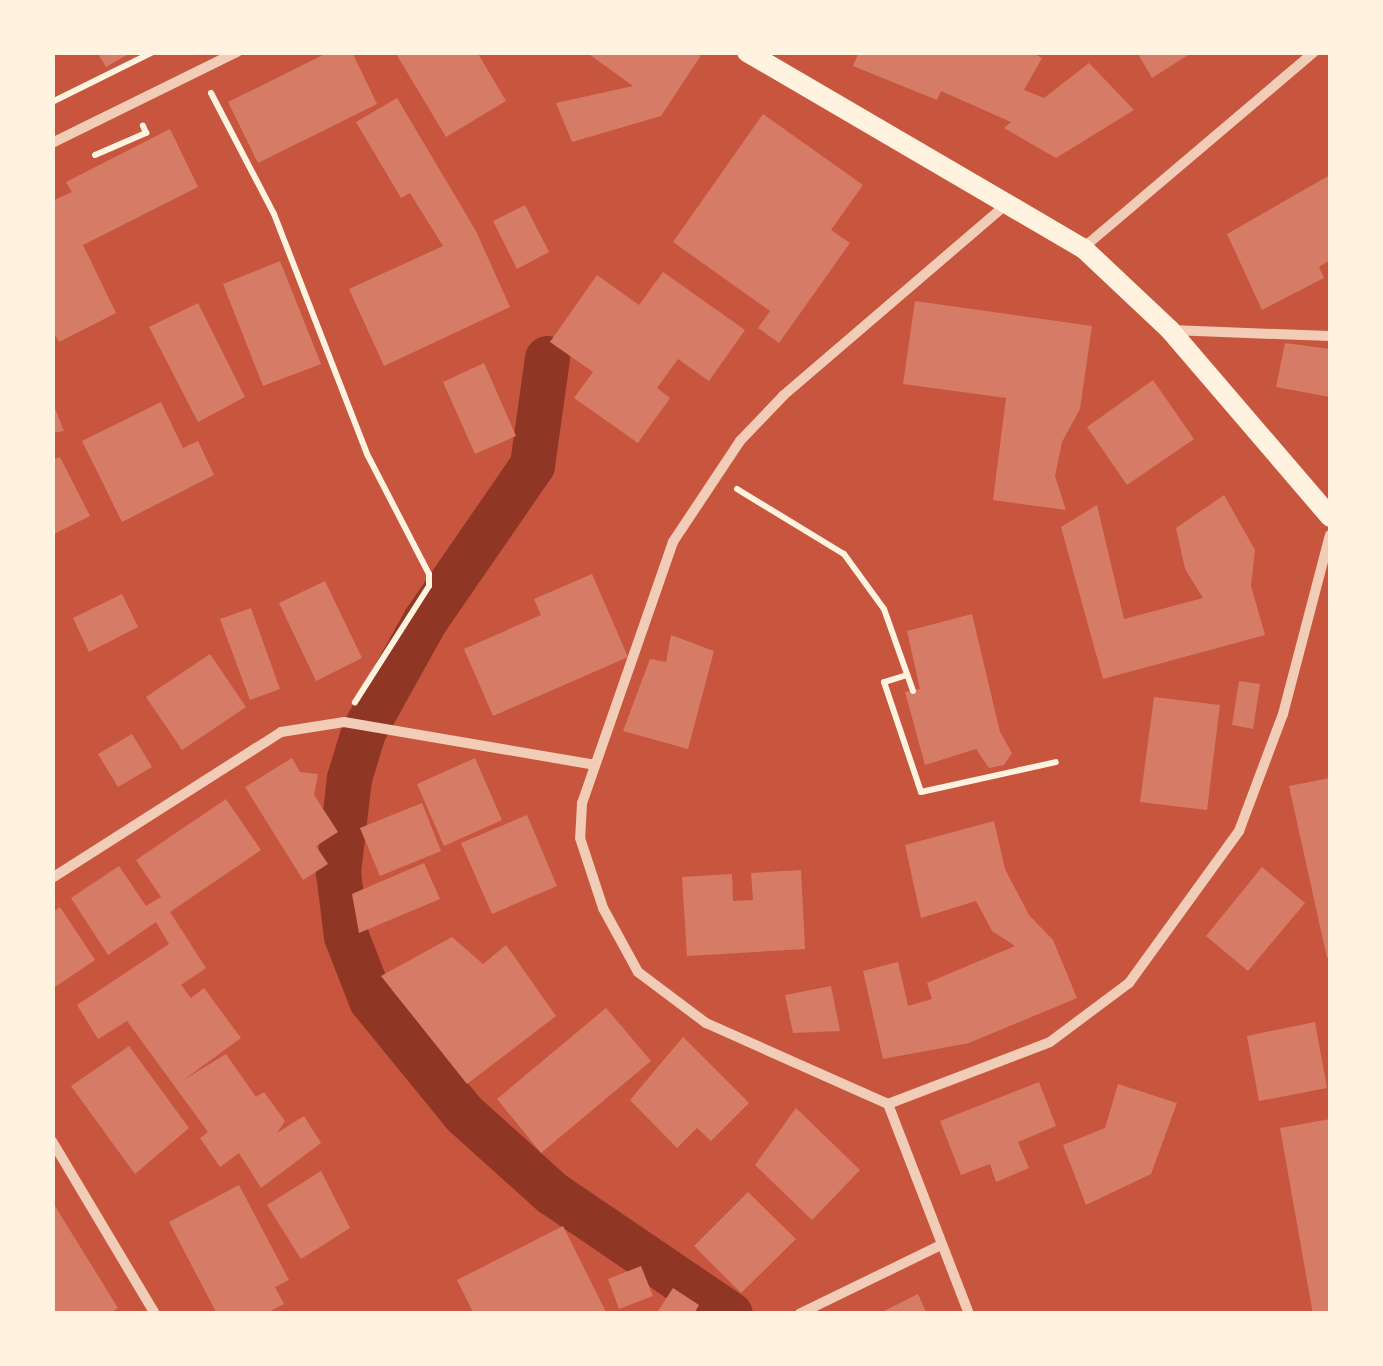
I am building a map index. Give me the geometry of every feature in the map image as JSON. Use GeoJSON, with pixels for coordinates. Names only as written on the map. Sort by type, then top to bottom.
{"type":"FeatureCollection","features":[{"type":"Feature","properties":{"kind":"main road"},"geometry":{"type":"LineString","coordinates":[[747,52],[1010,201],[1084,248],[1170,330],[1330,517]]}},
{"type":"Feature","properties":{"kind":"street"},"geometry":{"type":"LineString","coordinates":[[52,142],[238,52]]}},
{"type":"Feature","properties":{"kind":"street"},"geometry":{"type":"LineString","coordinates":[[1084,248],[1314,52]]}},
{"type":"Feature","properties":{"kind":"street"},"geometry":{"type":"LineString","coordinates":[[1010,201],[830,350],[740,440],[673,542],[624,692],[592,764],[580,838],[603,908],[638,972],[706,1023],[888,1104],[1050,1042],[1129,983],[1239,832],[1284,714],[1330,536]]}},
{"type":"Feature","properties":{"kind":"street"},"geometry":{"type":"LineString","coordinates":[[1170,330],[1330,336]]}},
{"type":"Feature","properties":{"kind":"street"},"geometry":{"type":"LineString","coordinates":[[52,878],[281,732],[347,723],[592,764]]}},
{"type":"Feature","properties":{"kind":"street"},"geometry":{"type":"LineString","coordinates":[[888,1104],[939,1246],[969,1314]]}},
{"type":"Feature","properties":{"kind":"street"},"geometry":{"type":"LineString","coordinates":[[52,1141],[155,1314]]}},
{"type":"Feature","properties":{"kind":"street"},"geometry":{"type":"LineString","coordinates":[[798,1314],[939,1246]]}},
{"type":"Feature","properties":{"kind":"path"},"geometry":{"type":"LineString","coordinates":[[52,102],[154,52]]}},
{"type":"Feature","properties":{"kind":"path"},"geometry":{"type":"LineString","coordinates":[[200,70],[274,214],[367,454],[429,574],[428,586],[347,723]]}},
{"type":"Feature","properties":{"kind":"path"},"geometry":{"type":"LineString","coordinates":[[715,476],[844,554],[884,609],[913,691]]}},
{"type":"Feature","properties":{"kind":"path"},"geometry":{"type":"LineString","coordinates":[[907,675],[884,682],[921,792],[1056,762]]}},
{"type":"Feature","properties":{"kind":"building"},"geometry":{"type":"Polygon","coordinates":[[[97,52],[132,52],[106,67],[97,52]]]}},
{"type":"Feature","properties":{"kind":"building"},"geometry":{"type":"Polygon","coordinates":[[[329,52],[352,52],[377,104],[258,163],[228,102],[329,52]]]}},
{"type":"Feature","properties":{"kind":"building"},"geometry":{"type":"Polygon","coordinates":[[[395,52],[477,52],[506,101],[446,137],[395,52]]]}},
{"type":"Feature","properties":{"kind":"building"},"geometry":{"type":"Polygon","coordinates":[[[586,52],[703,52],[661,116],[572,142],[556,103],[633,86],[586,52]]]}},
{"type":"Feature","properties":{"kind":"building"},"geometry":{"type":"Polygon","coordinates":[[[859,52],[1031,52],[1042,58],[1024,90],[1044,98],[1089,63],[1134,110],[1056,158],[1004,128],[1011,122],[941,91],[937,100],[853,66],[859,52]]]}},
{"type":"Feature","properties":{"kind":"building"},"geometry":{"type":"Polygon","coordinates":[[[1137,52],[1193,52],[1152,78],[1137,52]]]}},
{"type":"Feature","properties":{"kind":"building"},"geometry":{"type":"Polygon","coordinates":[[[397,98],[476,231],[510,307],[384,366],[349,289],[443,246],[410,193],[401,198],[356,122],[397,98]]]}},
{"type":"Feature","properties":{"kind":"building"},"geometry":{"type":"Polygon","coordinates":[[[763,114],[863,185],[831,230],[850,243],[779,343],[758,328],[770,311],[673,242],[763,114]]]}},
{"type":"Feature","properties":{"kind":"building"},"geometry":{"type":"Polygon","coordinates":[[[170,129],[198,187],[83,245],[116,313],[59,342],[52,329],[52,201],[72,192],[66,182],[170,129]]]}},
{"type":"Feature","properties":{"kind":"building"},"geometry":{"type":"Polygon","coordinates":[[[1330,175],[1330,260],[1319,267],[1324,278],[1262,310],[1227,234],[1330,175]]]}},
{"type":"Feature","properties":{"kind":"building"},"geometry":{"type":"Polygon","coordinates":[[[525,205],[549,252],[517,269],[493,221],[525,205]]]}},
{"type":"Feature","properties":{"kind":"building"},"geometry":{"type":"Polygon","coordinates":[[[280,261],[321,364],[263,386],[223,284],[280,261]]]}},
{"type":"Feature","properties":{"kind":"building"},"geometry":{"type":"Polygon","coordinates":[[[663,272],[745,330],[709,381],[678,359],[657,388],[670,398],[638,443],[574,398],[593,372],[550,342],[597,275],[639,305],[663,272]]]}},
{"type":"Feature","properties":{"kind":"building"},"geometry":{"type":"Polygon","coordinates":[[[915,301],[1092,326],[1080,409],[1062,442],[1055,476],[1066,510],[993,500],[1006,398],[903,384],[915,301]]]}},
{"type":"Feature","properties":{"kind":"building"},"geometry":{"type":"Polygon","coordinates":[[[198,303],[245,397],[198,422],[149,327],[198,303]]]}},
{"type":"Feature","properties":{"kind":"building"},"geometry":{"type":"Polygon","coordinates":[[[1285,343],[1330,349],[1330,397],[1276,387],[1285,343]]]}},
{"type":"Feature","properties":{"kind":"building"},"geometry":{"type":"Polygon","coordinates":[[[484,363],[516,436],[475,454],[443,382],[484,363]]]}},
{"type":"Feature","properties":{"kind":"building"},"geometry":{"type":"Polygon","coordinates":[[[1153,380],[1194,439],[1127,485],[1087,427],[1153,380]]]}},
{"type":"Feature","properties":{"kind":"building"},"geometry":{"type":"Polygon","coordinates":[[[52,401],[64,431],[52,433],[52,401]]]}},
{"type":"Feature","properties":{"kind":"building"},"geometry":{"type":"Polygon","coordinates":[[[161,402],[183,448],[198,441],[214,475],[122,522],[82,441],[161,402]]]}},
{"type":"Feature","properties":{"kind":"building"},"geometry":{"type":"Polygon","coordinates":[[[60,457],[90,516],[52,535],[52,460],[60,457]]]}},
{"type":"Feature","properties":{"kind":"building"},"geometry":{"type":"Polygon","coordinates":[[[1224,495],[1255,550],[1251,586],[1265,635],[1103,679],[1061,527],[1097,505],[1124,619],[1203,598],[1185,569],[1176,528],[1224,495]]]}},
{"type":"Feature","properties":{"kind":"building"},"geometry":{"type":"Polygon","coordinates":[[[592,574],[628,657],[493,716],[464,649],[541,615],[534,599],[592,574]]]}},
{"type":"Feature","properties":{"kind":"building"},"geometry":{"type":"Polygon","coordinates":[[[325,581],[362,658],[316,681],[279,603],[325,581]]]}},
{"type":"Feature","properties":{"kind":"building"},"geometry":{"type":"Polygon","coordinates":[[[122,594],[138,627],[89,652],[73,618],[122,594]]]}},
{"type":"Feature","properties":{"kind":"building"},"geometry":{"type":"Polygon","coordinates":[[[251,608],[280,689],[250,700],[220,619],[251,608]]]}},
{"type":"Feature","properties":{"kind":"building"},"geometry":{"type":"Polygon","coordinates":[[[972,614],[1000,732],[1012,753],[1004,765],[989,768],[976,749],[925,765],[905,692],[920,689],[907,631],[972,614]]]}},
{"type":"Feature","properties":{"kind":"building"},"geometry":{"type":"Polygon","coordinates":[[[671,635],[714,651],[688,749],[623,731],[650,659],[666,662],[671,635]]]}},
{"type":"Feature","properties":{"kind":"building"},"geometry":{"type":"Polygon","coordinates":[[[210,654],[246,707],[182,750],[146,697],[210,654]]]}},
{"type":"Feature","properties":{"kind":"building"},"geometry":{"type":"Polygon","coordinates":[[[1239,681],[1260,684],[1253,729],[1232,725],[1239,681]]]}},
{"type":"Feature","properties":{"kind":"building"},"geometry":{"type":"Polygon","coordinates":[[[1154,697],[1220,705],[1207,810],[1140,802],[1154,697]]]}},
{"type":"Feature","properties":{"kind":"building"},"geometry":{"type":"Polygon","coordinates":[[[132,734],[152,767],[118,787],[98,754],[132,734]]]}},
{"type":"Feature","properties":{"kind":"building"},"geometry":{"type":"Polygon","coordinates":[[[292,758],[300,772],[318,774],[314,795],[338,832],[316,846],[328,864],[303,880],[245,787],[292,758]]]}},
{"type":"Feature","properties":{"kind":"building"},"geometry":{"type":"Polygon","coordinates":[[[475,758],[502,820],[444,846],[417,784],[475,758]]]}},
{"type":"Feature","properties":{"kind":"building"},"geometry":{"type":"Polygon","coordinates":[[[1330,778],[1330,957],[1327,958],[1289,786],[1330,778]]]}},
{"type":"Feature","properties":{"kind":"building"},"geometry":{"type":"Polygon","coordinates":[[[226,799],[261,850],[170,912],[206,968],[181,985],[191,998],[204,988],[241,1038],[182,1081],[226,1054],[256,1097],[264,1092],[285,1121],[277,1133],[304,1116],[321,1143],[261,1188],[239,1153],[220,1167],[200,1138],[208,1132],[127,1021],[98,1039],[77,1005],[169,944],[156,922],[108,955],[71,898],[119,866],[146,906],[161,897],[136,860],[226,799]]]}},
{"type":"Feature","properties":{"kind":"building"},"geometry":{"type":"Polygon","coordinates":[[[422,803],[441,851],[380,876],[360,828],[422,803]]]}},
{"type":"Feature","properties":{"kind":"building"},"geometry":{"type":"Polygon","coordinates":[[[527,815],[557,886],[492,914],[461,843],[527,815]]]}},
{"type":"Feature","properties":{"kind":"building"},"geometry":{"type":"Polygon","coordinates":[[[994,821],[1005,869],[1029,915],[1053,940],[1077,998],[969,1043],[883,1059],[863,971],[898,962],[908,1006],[932,999],[927,983],[1015,946],[992,931],[976,901],[921,918],[905,845],[994,821]]]}},
{"type":"Feature","properties":{"kind":"building"},"geometry":{"type":"Polygon","coordinates":[[[424,863],[440,899],[359,933],[352,894],[424,863]]]}},
{"type":"Feature","properties":{"kind":"building"},"geometry":{"type":"Polygon","coordinates":[[[1262,867],[1305,903],[1248,971],[1206,936],[1262,867]]]}},
{"type":"Feature","properties":{"kind":"building"},"geometry":{"type":"Polygon","coordinates":[[[801,870],[805,949],[687,956],[682,877],[732,874],[733,901],[753,900],[751,873],[801,870]]]}},
{"type":"Feature","properties":{"kind":"building"},"geometry":{"type":"Polygon","coordinates":[[[60,907],[95,960],[52,989],[52,913],[60,907]]]}},
{"type":"Feature","properties":{"kind":"building"},"geometry":{"type":"Polygon","coordinates":[[[452,937],[483,964],[506,945],[556,1016],[467,1084],[381,976],[452,937]]]}},
{"type":"Feature","properties":{"kind":"building"},"geometry":{"type":"Polygon","coordinates":[[[831,986],[840,1031],[793,1033],[785,995],[831,986]]]}},
{"type":"Feature","properties":{"kind":"building"},"geometry":{"type":"Polygon","coordinates":[[[606,1008],[651,1061],[541,1153],[497,1099],[606,1008]]]}},
{"type":"Feature","properties":{"kind":"building"},"geometry":{"type":"Polygon","coordinates":[[[1315,1022],[1327,1088],[1259,1101],[1247,1036],[1315,1022]]]}},
{"type":"Feature","properties":{"kind":"building"},"geometry":{"type":"Polygon","coordinates":[[[683,1037],[749,1103],[711,1141],[697,1128],[677,1148],[630,1100],[683,1037]]]}},
{"type":"Feature","properties":{"kind":"building"},"geometry":{"type":"Polygon","coordinates":[[[129,1046],[189,1128],[135,1174],[71,1086],[129,1046]]]}},
{"type":"Feature","properties":{"kind":"building"},"geometry":{"type":"Polygon","coordinates":[[[1039,1082],[1056,1126],[1018,1142],[1029,1168],[996,1182],[990,1164],[961,1175],[940,1121],[1039,1082]]]}},
{"type":"Feature","properties":{"kind":"building"},"geometry":{"type":"Polygon","coordinates":[[[1118,1084],[1177,1103],[1151,1174],[1086,1205],[1063,1145],[1105,1128],[1118,1084]]]}},
{"type":"Feature","properties":{"kind":"building"},"geometry":{"type":"Polygon","coordinates":[[[796,1108],[860,1170],[812,1220],[755,1165],[796,1108]]]}},
{"type":"Feature","properties":{"kind":"building"},"geometry":{"type":"Polygon","coordinates":[[[1330,1119],[1330,1314],[1313,1314],[1280,1128],[1330,1119]]]}},
{"type":"Feature","properties":{"kind":"building"},"geometry":{"type":"Polygon","coordinates":[[[321,1171],[350,1228],[301,1259],[267,1205],[321,1171]]]}},
{"type":"Feature","properties":{"kind":"building"},"geometry":{"type":"Polygon","coordinates":[[[239,1185],[289,1280],[275,1287],[284,1304],[265,1314],[217,1314],[169,1222],[239,1185]]]}},
{"type":"Feature","properties":{"kind":"building"},"geometry":{"type":"Polygon","coordinates":[[[748,1192],[796,1239],[741,1293],[694,1246],[748,1192]]]}},
{"type":"Feature","properties":{"kind":"building"},"geometry":{"type":"Polygon","coordinates":[[[55,1206],[118,1308],[108,1314],[52,1314],[55,1206]]]}},
{"type":"Feature","properties":{"kind":"building"},"geometry":{"type":"Polygon","coordinates":[[[563,1226],[607,1314],[474,1314],[457,1280],[563,1226]]]}},
{"type":"Feature","properties":{"kind":"building"},"geometry":{"type":"Polygon","coordinates":[[[641,1266],[653,1296],[619,1309],[608,1279],[641,1266]]]}},
{"type":"Feature","properties":{"kind":"building"},"geometry":{"type":"Polygon","coordinates":[[[673,1288],[699,1305],[694,1314],[656,1314],[673,1288]]]}},
{"type":"Feature","properties":{"kind":"building"},"geometry":{"type":"Polygon","coordinates":[[[918,1294],[927,1314],[878,1314],[918,1294]]]}},
{"type":"Feature","properties":{"kind":"waterway"},"geometry":{"type":"LineString","coordinates":[[547,358],[532,465],[425,620],[363,732],[349,778],[338,872],[346,936],[371,1000],[463,1113],[552,1193],[730,1314]]}}]}
